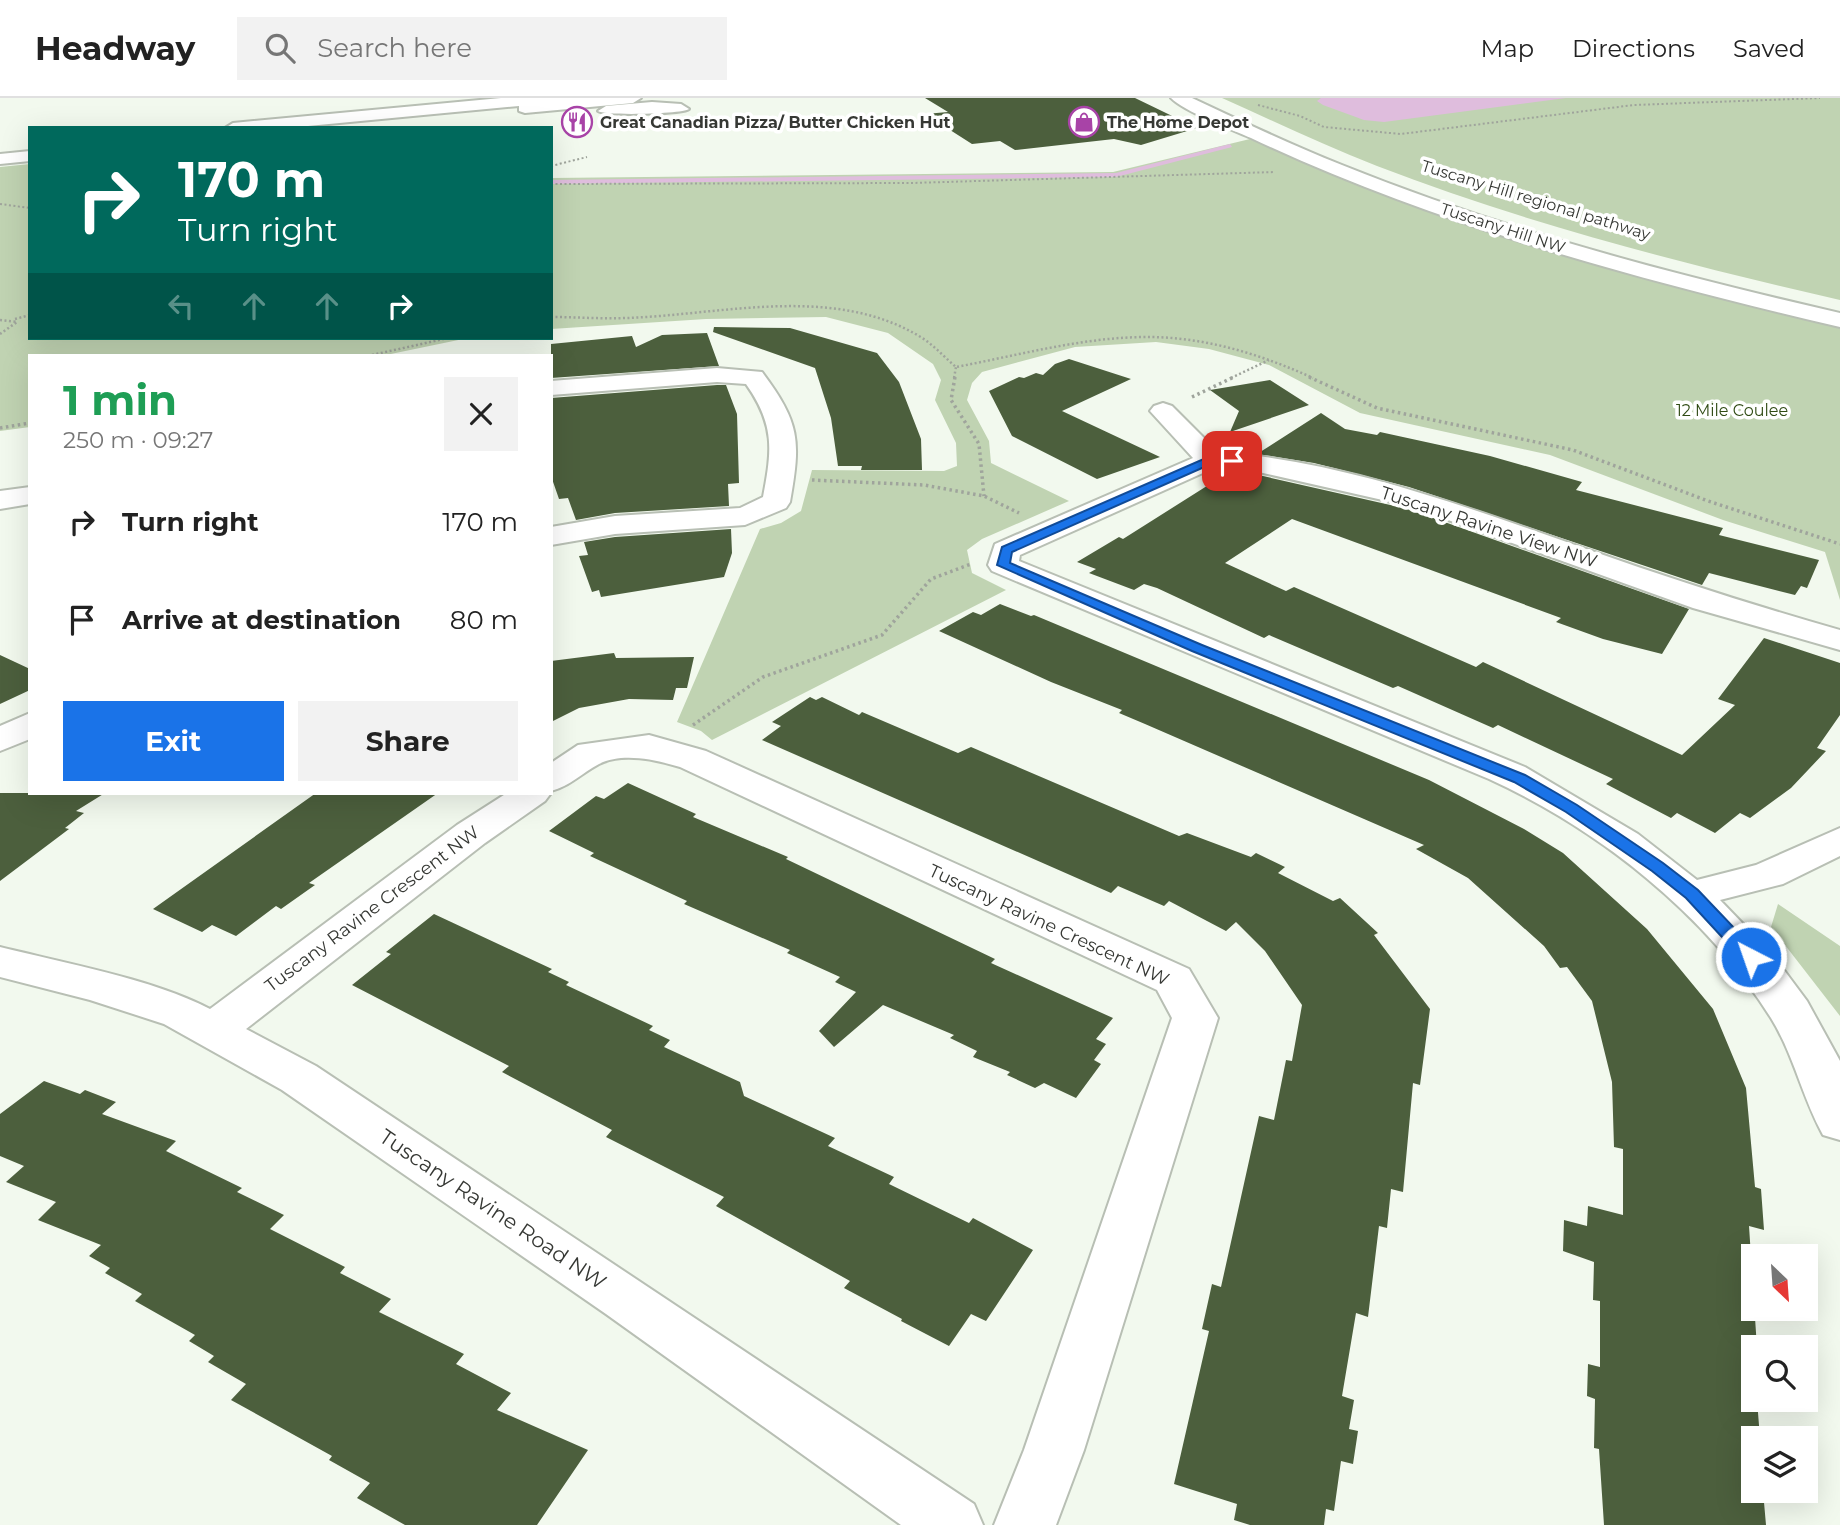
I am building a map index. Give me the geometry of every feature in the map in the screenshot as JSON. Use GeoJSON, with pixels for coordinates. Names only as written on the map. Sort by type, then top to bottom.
{"type":"FeatureCollection","features":[{"type":"Feature","properties":{"kind":"street"},"geometry":{"type":"LineString","coordinates":[[254,126],[551,98]]}},
{"type":"Feature","properties":{"kind":"street"},"geometry":{"type":"LineString","coordinates":[[345,126],[633,98]]}},
{"type":"Feature","properties":{"kind":"street","name":"Tuscany Hill NW"},"geometry":{"type":"LineString","coordinates":[[1179,98],[1327,165],[1443,209],[1640,270],[1840,320]]}},
{"type":"Feature","properties":{"kind":"street","name":"Tuscany Hill NW"},"geometry":{"type":"LineString","coordinates":[[1212,98],[1342,156],[1510,217],[1675,265],[1840,305]]}},
{"type":"Feature","properties":{"kind":"street"},"geometry":{"type":"LineString","coordinates":[[516,121],[652,107],[681,109]]}},
{"type":"Feature","properties":{"kind":"street"},"geometry":{"type":"LineString","coordinates":[[0,150],[28,147]]}},
{"type":"Feature","properties":{"kind":"street"},"geometry":{"type":"LineString","coordinates":[[0,159],[28,156]]}},
{"type":"Feature","properties":{"kind":"street"},"geometry":{"type":"LineString","coordinates":[[553,388],[718,375],[753,377],[774,404],[783,430],[785,461],[776,502],[745,516],[615,525],[553,536]]}},
{"type":"Feature","properties":{"kind":"street"},"geometry":{"type":"LineString","coordinates":[[1163,411],[1210,460]]}},
{"type":"Feature","properties":{"kind":"street","name":"Tuscany Ravine View NW"},"geometry":{"type":"LineString","coordinates":[[1003,565],[1006,550],[1210,460],[1294,469],[1417,499],[1704,601],[1840,640]]}},
{"type":"Feature","properties":{"kind":"street"},"geometry":{"type":"LineString","coordinates":[[0,500],[28,495]]}},
{"type":"Feature","properties":{"kind":"street"},"geometry":{"type":"LineString","coordinates":[[1003,565],[1197,648],[1519,779],[1623,842],[1692,894],[1737,941],[1778,992],[1820,1066],[1840,1122]]}},
{"type":"Feature","properties":{"kind":"street"},"geometry":{"type":"LineString","coordinates":[[0,740],[28,725]]}},
{"type":"Feature","properties":{"kind":"street","name":"Tuscany Ravine Crescent NW"},"geometry":{"type":"LineString","coordinates":[[553,779],[591,753],[649,746],[693,759],[1173,980],[1195,1018],[1054,1450],[1025,1525]]}},
{"type":"Feature","properties":{"kind":"street","name":"Tuscany Ravine Crescent NW"},"geometry":{"type":"LineString","coordinates":[[215,1029],[471,834],[529,795]]}},
{"type":"Feature","properties":{"kind":"street"},"geometry":{"type":"LineString","coordinates":[[1692,894],[1769,875],[1840,839]]}},
{"type":"Feature","properties":{"kind":"street","name":"Tuscany Ravine Road NW"},"geometry":{"type":"LineString","coordinates":[[0,962],[99,987],[180,1013],[215,1029],[299,1078],[625,1298],[952,1525]]}},
{"type":"Feature","properties":{"kind":"path"},"geometry":{"type":"LineString","coordinates":[[1275,116],[1251,105],[1279,110],[1324,127],[1401,134],[1486,121],[1634,105],[1820,98]]}},
{"type":"Feature","properties":{"kind":"path"},"geometry":{"type":"LineString","coordinates":[[553,166],[587,158]]}},
{"type":"Feature","properties":{"kind":"path"},"geometry":{"type":"LineString","coordinates":[[553,184],[912,183],[1283,172]]}},
{"type":"Feature","properties":{"kind":"path"},"geometry":{"type":"LineString","coordinates":[[0,204],[28,208]]}},
{"type":"Feature","properties":{"kind":"path"},"geometry":{"type":"LineString","coordinates":[[553,317],[625,318],[798,306],[831,307],[871,316],[920,336],[956,367]]}},
{"type":"Feature","properties":{"kind":"path"},"geometry":{"type":"LineString","coordinates":[[0,320],[28,316]]}},
{"type":"Feature","properties":{"kind":"path"},"geometry":{"type":"LineString","coordinates":[[0,334],[17,324],[10,320]]}},
{"type":"Feature","properties":{"kind":"path"},"geometry":{"type":"LineString","coordinates":[[956,367],[1082,342],[1138,338],[1206,343],[1270,359],[1360,403],[1573,450],[1709,501],[1840,544]]}},
{"type":"Feature","properties":{"kind":"path"},"geometry":{"type":"LineString","coordinates":[[376,354],[439,340]]}},
{"type":"Feature","properties":{"kind":"path"},"geometry":{"type":"LineString","coordinates":[[1163,411],[1270,359]]}},
{"type":"Feature","properties":{"kind":"path"},"geometry":{"type":"LineString","coordinates":[[956,367],[951,400],[979,444],[984,496]]}},
{"type":"Feature","properties":{"kind":"path"},"geometry":{"type":"LineString","coordinates":[[0,428],[28,424]]}},
{"type":"Feature","properties":{"kind":"path"},"geometry":{"type":"LineString","coordinates":[[780,480],[876,481],[924,485],[984,496],[1051,529]]}},
{"type":"Feature","properties":{"kind":"path"},"geometry":{"type":"LineString","coordinates":[[649,746],[698,723],[763,677],[881,635],[889,630],[924,582],[934,575],[977,563],[1003,565]]}},
{"type":"Feature","properties":{"kind":"green space"},"geometry":{"type":"Polygon","coordinates":[[[1222,98],[1840,98],[1840,300],[1664,257],[1491,206],[1377,166],[1222,98]]]}},
{"type":"Feature","properties":{"kind":"green space","name":"12 Mile Coulee"},"geometry":{"type":"Polygon","coordinates":[[[1250,139],[1394,198],[1540,248],[1689,290],[1840,327],[1840,600],[1825,552],[1723,520],[1550,455],[1360,413],[1269,365],[1209,349],[1156,342],[1075,347],[982,372],[972,383],[967,400],[989,441],[991,463],[1069,501],[982,539],[967,550],[972,573],[1006,590],[712,740],[701,731],[677,722],[760,529],[781,523],[801,511],[812,470],[944,471],[957,466],[956,443],[935,400],[941,380],[933,364],[888,333],[826,317],[706,319],[553,329],[553,178],[1113,172],[1250,139]]]}},
{"type":"Feature","properties":{"kind":"green space"},"geometry":{"type":"Polygon","coordinates":[[[28,164],[28,340],[458,340],[391,354],[28,354],[28,427],[0,431],[0,167],[28,164]]]}},
{"type":"Feature","properties":{"kind":"green space"},"geometry":{"type":"Polygon","coordinates":[[[1778,904],[1840,946],[1840,1016],[1771,927],[1778,904]]]}},
{"type":"Feature","properties":{"kind":"shaded area"},"geometry":{"type":"Polygon","coordinates":[[[1321,98],[1566,98],[1384,122],[1364,120],[1323,105],[1317,101],[1321,98]]]}},
{"type":"Feature","properties":{"kind":"building","name":"The Home Depot"},"geometry":{"type":"Polygon","coordinates":[[[925,98],[1135,98],[1197,128],[1141,145],[1114,139],[1015,150],[1000,141],[972,144],[925,114],[948,112],[925,98]]]}},
{"type":"Feature","properties":{"kind":"building"},"geometry":{"type":"Polygon","coordinates":[[[714,327],[790,328],[877,353],[899,382],[921,439],[922,470],[861,470],[862,466],[838,466],[831,418],[815,368],[713,332],[714,327]]]}},
{"type":"Feature","properties":{"kind":"building"},"geometry":{"type":"Polygon","coordinates":[[[707,333],[719,366],[553,378],[551,344],[632,336],[636,347],[662,335],[707,333]]]}},
{"type":"Feature","properties":{"kind":"building"},"geometry":{"type":"Polygon","coordinates":[[[1069,359],[1131,379],[1062,411],[1160,457],[1097,479],[1012,436],[989,391],[1019,377],[1024,378],[1036,373],[1043,375],[1055,364],[1069,359]]]}},
{"type":"Feature","properties":{"kind":"building"},"geometry":{"type":"Polygon","coordinates":[[[1270,380],[1309,405],[1230,432],[1239,411],[1210,390],[1270,380]]]}},
{"type":"Feature","properties":{"kind":"building"},"geometry":{"type":"Polygon","coordinates":[[[726,385],[737,414],[739,483],[728,484],[729,506],[615,513],[576,520],[568,498],[559,499],[553,482],[553,398],[726,385]]]}},
{"type":"Feature","properties":{"kind":"building"},"geometry":{"type":"Polygon","coordinates":[[[1321,413],[1345,429],[1377,435],[1380,432],[1490,456],[1582,482],[1576,490],[1723,528],[1719,535],[1819,560],[1807,588],[1801,586],[1795,595],[1709,573],[1702,585],[1409,487],[1314,463],[1257,454],[1321,413]]]}},
{"type":"Feature","properties":{"kind":"building"},"geometry":{"type":"Polygon","coordinates":[[[1229,472],[1254,474],[1408,509],[1689,609],[1662,654],[1603,639],[1556,622],[1561,618],[1292,519],[1225,563],[1286,591],[1294,587],[1476,667],[1483,662],[1682,755],[1735,705],[1718,699],[1764,638],[1840,663],[1840,715],[1817,748],[1826,751],[1791,788],[1750,818],[1740,813],[1715,833],[1677,813],[1671,818],[1606,784],[1613,779],[1498,725],[1493,728],[1398,686],[1393,688],[1269,635],[1264,638],[1157,588],[1144,584],[1134,590],[1089,573],[1096,569],[1077,562],[1119,537],[1123,539],[1229,472]]]}},
{"type":"Feature","properties":{"kind":"building"},"geometry":{"type":"Polygon","coordinates":[[[731,529],[732,553],[724,577],[601,597],[599,590],[592,592],[579,556],[588,555],[584,542],[615,537],[731,529]]]}},
{"type":"Feature","properties":{"kind":"building"},"geometry":{"type":"Polygon","coordinates":[[[1000,604],[1034,615],[1429,780],[1524,829],[1563,853],[1647,929],[1713,1009],[1746,1088],[1755,1187],[1761,1189],[1764,1230],[1749,1226],[1750,1244],[1741,1244],[1741,1321],[1755,1321],[1756,1335],[1741,1335],[1741,1412],[1758,1412],[1759,1426],[1741,1426],[1741,1503],[1764,1503],[1766,1525],[1604,1525],[1599,1449],[1594,1448],[1595,1399],[1587,1396],[1588,1364],[1600,1367],[1600,1301],[1593,1300],[1594,1262],[1563,1251],[1564,1220],[1587,1226],[1588,1206],[1623,1215],[1623,1149],[1614,1147],[1612,1082],[1592,1001],[1567,967],[1560,968],[1544,946],[1468,878],[1416,849],[1424,845],[1119,713],[1122,710],[1051,682],[939,631],[973,612],[981,615],[1000,604]]]}},
{"type":"Feature","properties":{"kind":"building"},"geometry":{"type":"Polygon","coordinates":[[[614,653],[616,658],[694,657],[687,688],[676,688],[673,700],[629,699],[579,708],[553,721],[553,661],[614,653]]]}},
{"type":"Feature","properties":{"kind":"building"},"geometry":{"type":"Polygon","coordinates":[[[0,655],[28,668],[28,691],[0,704],[0,655]]]}},
{"type":"Feature","properties":{"kind":"building"},"geometry":{"type":"Polygon","coordinates":[[[810,697],[816,700],[822,697],[859,715],[862,712],[958,753],[971,747],[1179,836],[1187,833],[1251,857],[1256,853],[1285,867],[1278,873],[1333,901],[1340,898],[1378,933],[1374,935],[1430,1009],[1420,1085],[1413,1083],[1403,1192],[1391,1189],[1387,1228],[1379,1226],[1368,1317],[1356,1313],[1342,1396],[1354,1400],[1349,1429],[1358,1431],[1353,1464],[1341,1461],[1334,1511],[1326,1509],[1324,1525],[1250,1525],[1234,1520],[1237,1504],[1174,1484],[1209,1331],[1202,1329],[1212,1284],[1221,1287],[1259,1116],[1274,1120],[1286,1060],[1292,1061],[1302,1005],[1265,951],[1236,922],[1226,931],[1169,901],[1164,906],[1118,886],[1111,893],[762,740],[781,726],[772,722],[810,697]]]}},
{"type":"Feature","properties":{"kind":"building"},"geometry":{"type":"Polygon","coordinates":[[[628,783],[696,814],[693,817],[788,857],[786,859],[995,959],[991,963],[1113,1018],[1096,1039],[1106,1044],[1094,1060],[1101,1064],[1076,1098],[1044,1083],[1035,1088],[1007,1075],[1010,1072],[973,1057],[977,1051],[950,1038],[954,1035],[883,1005],[834,1047],[819,1031],[856,992],[835,982],[840,977],[787,953],[790,950],[684,904],[687,901],[590,856],[594,853],[549,831],[596,796],[604,799],[628,783]]]}},
{"type":"Feature","properties":{"kind":"building"},"geometry":{"type":"Polygon","coordinates":[[[0,793],[102,795],[76,811],[84,813],[65,828],[69,829],[0,881],[0,793]]]}},
{"type":"Feature","properties":{"kind":"building"},"geometry":{"type":"Polygon","coordinates":[[[313,795],[435,795],[309,883],[315,885],[281,909],[276,906],[236,936],[212,925],[202,932],[153,909],[313,795]]]}},
{"type":"Feature","properties":{"kind":"building"},"geometry":{"type":"Polygon","coordinates":[[[434,914],[552,969],[548,972],[569,982],[566,985],[653,1026],[649,1030],[670,1040],[664,1047],[740,1082],[744,1096],[835,1138],[828,1146],[894,1177],[889,1184],[969,1223],[973,1218],[1033,1250],[986,1321],[971,1314],[949,1346],[901,1321],[902,1319],[844,1288],[850,1281],[716,1206],[724,1197],[606,1137],[612,1130],[502,1072],[509,1066],[352,985],[391,954],[386,952],[434,914]]]}},
{"type":"Feature","properties":{"kind":"building"},"geometry":{"type":"Polygon","coordinates":[[[44,1081],[80,1094],[85,1090],[116,1102],[102,1114],[176,1141],[166,1151],[242,1188],[237,1192],[284,1215],[270,1229],[345,1267],[340,1273],[391,1299],[379,1312],[464,1354],[456,1364],[511,1393],[497,1410],[588,1450],[537,1525],[405,1525],[357,1498],[370,1483],[329,1460],[332,1456],[231,1400],[246,1384],[208,1362],[214,1356],[189,1341],[195,1335],[135,1301],[142,1294],[105,1273],[110,1268],[89,1256],[101,1245],[38,1220],[56,1202],[6,1182],[24,1166],[0,1156],[0,1114],[44,1081]]]}},
{"type":"Feature","properties":{"kind":"waterway"},"geometry":{"type":"LineString","coordinates":[[553,182],[1116,175],[1230,146]]}},
{"type":"Feature","properties":{"kind":"place","name":"Great Canadian Pizza/ Butter Chicken Hut"},"geometry":{"type":"Point","coordinates":[577,122]}},
{"type":"Feature","properties":{"kind":"place","name":"The Home Depot"},"geometry":{"type":"Point","coordinates":[1084,122]}},
{"type":"Feature","properties":{"kind":"route"},"geometry":{"type":"LineString","coordinates":[[1232,461],[1210,460],[1051,529],[1006,550],[1003,565],[1197,648],[1519,779],[1571,808],[1658,867],[1692,894],[1751,957]]}}]}
